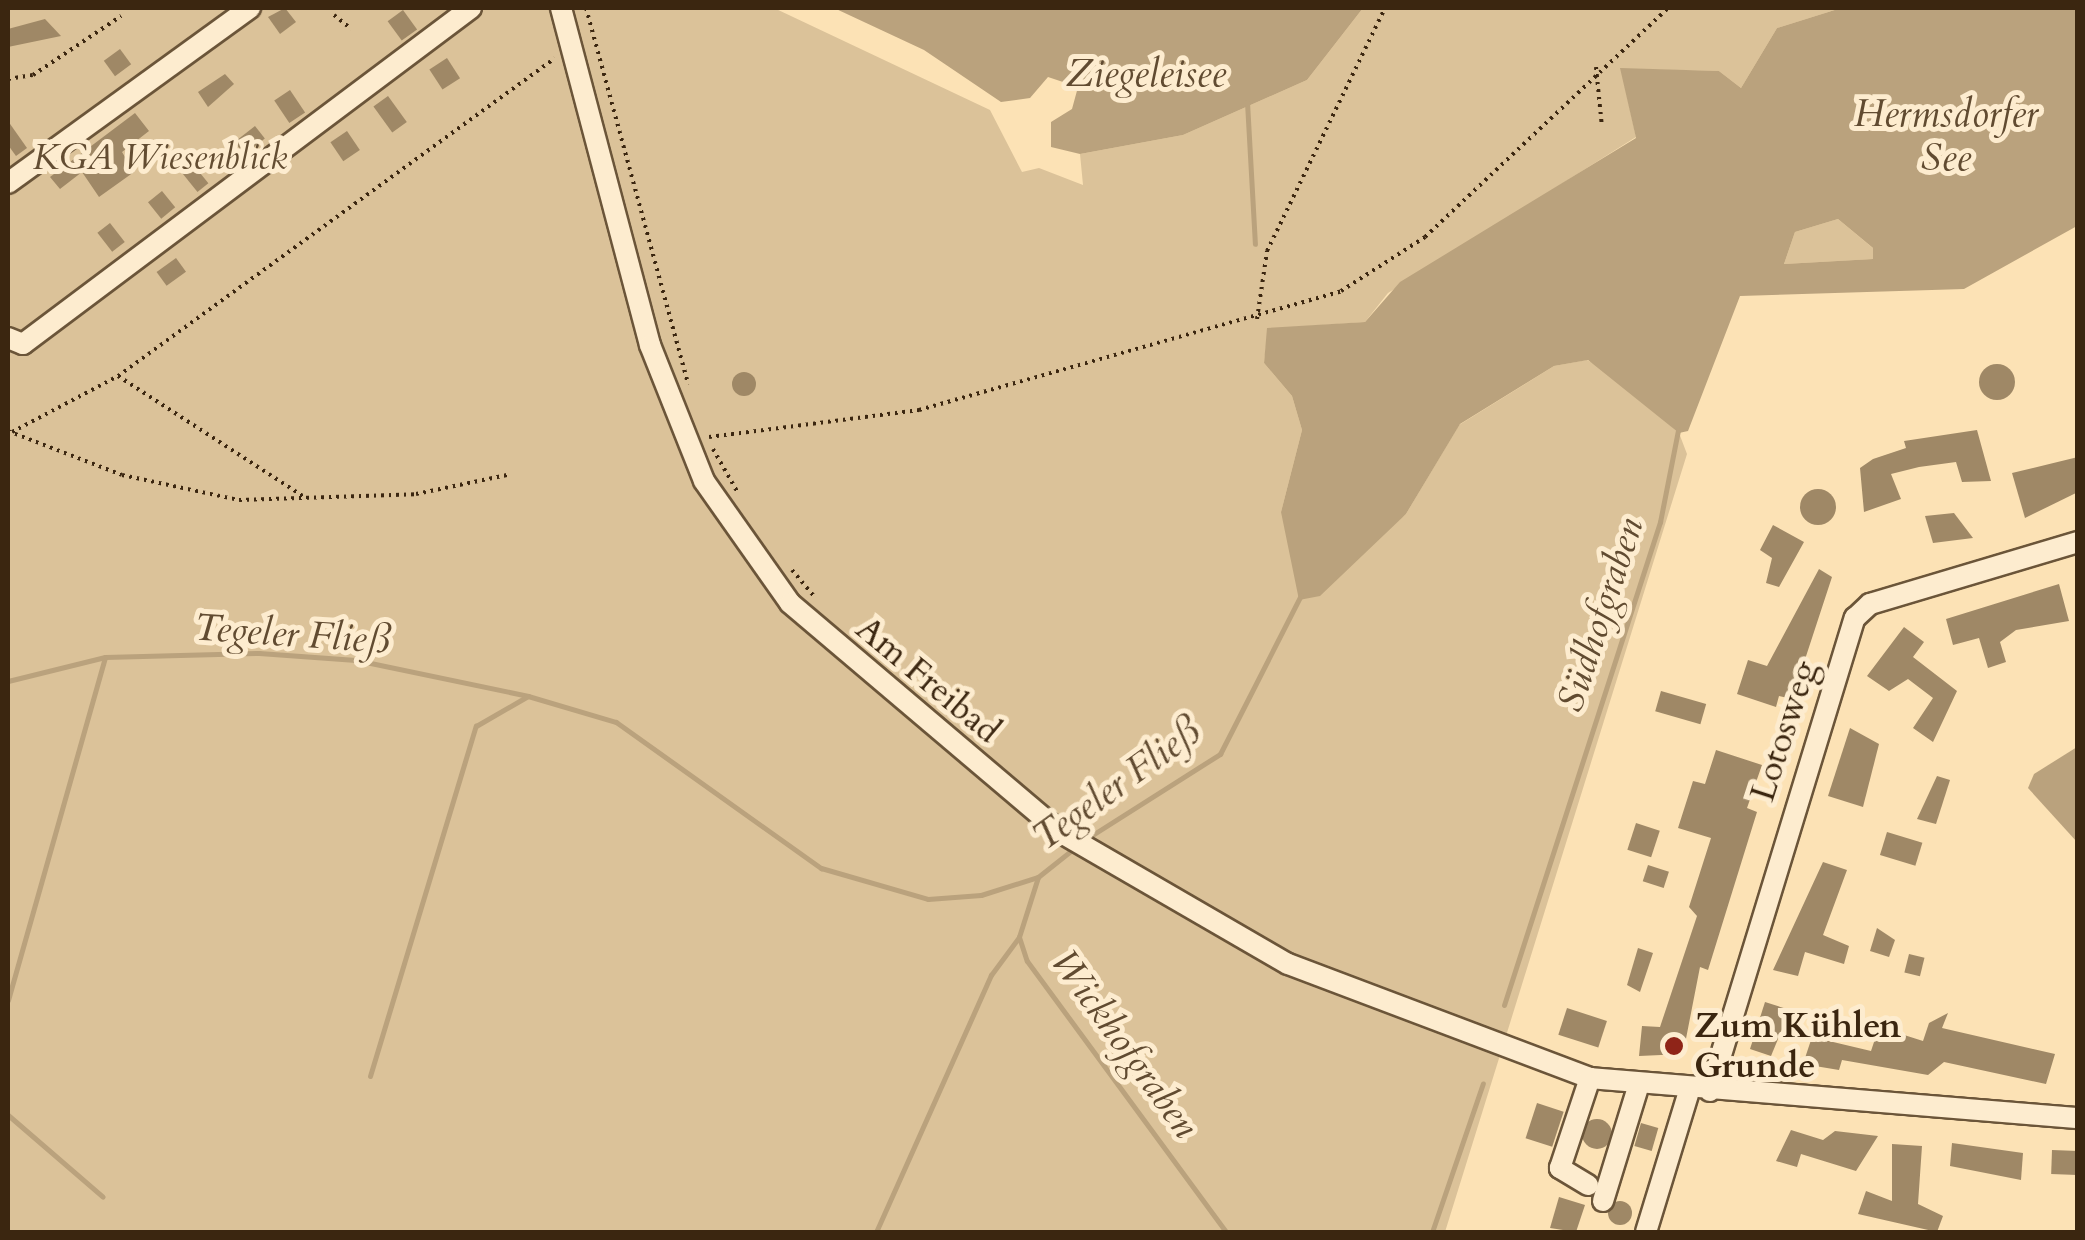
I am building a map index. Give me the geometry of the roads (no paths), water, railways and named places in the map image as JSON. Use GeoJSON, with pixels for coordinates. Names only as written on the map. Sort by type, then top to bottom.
{"type":"FeatureCollection","features":[{"type":"Feature","properties":{"kind":"street"},"geometry":{"type":"LineString","coordinates":[[8,183],[250,8]]}},
{"type":"Feature","properties":{"kind":"street"},"geometry":{"type":"LineString","coordinates":[[8,338],[22,344],[388,78],[471,8]]}},
{"type":"Feature","properties":{"kind":"street","name":"Am Freibad"},"geometry":{"type":"LineString","coordinates":[[560,8],[650,345],[704,481],[790,603],[1060,832],[1222,932],[1361,998],[1597,1080],[1638,1087],[2078,1118]]}},
{"type":"Feature","properties":{"kind":"street","name":"Lotosweg"},"geometry":{"type":"LineString","coordinates":[[1646,1232],[1699,1091],[1855,618],[1870,604],[2078,542]]}},
{"type":"Feature","properties":{"kind":"street"},"geometry":{"type":"LineString","coordinates":[[1597,1080],[1560,1168],[1596,1193],[1638,1087]]}},
{"type":"Feature","properties":{"kind":"water","name":"Ziegeleisee"},"geometry":{"type":"Polygon","coordinates":[[[834,8],[1363,8],[1307,80],[1183,135],[1080,154],[1051,147],[1051,122],[1072,109],[1078,87],[1048,77],[1030,98],[1001,102],[924,50],[834,8]]]}},
{"type":"Feature","properties":{"kind":"water","name":"Hermsdorfer See"},"geometry":{"type":"Polygon","coordinates":[[[1841,8],[2077,8],[2077,226],[1964,289],[1740,296],[1688,431],[1679,433],[1588,360],[1554,366],[1460,424],[1406,514],[1320,596],[1299,600],[1281,512],[1302,430],[1292,396],[1264,363],[1267,328],[1365,322],[1400,282],[1636,138],[1620,68],[1719,71],[1741,88],[1777,28],[1841,8]],[[1838,219],[1795,232],[1784,264],[1873,259],[1873,248],[1838,219]]]}},
{"type":"Feature","properties":{"kind":"water"},"geometry":{"type":"Polygon","coordinates":[[[2077,747],[2077,842],[2028,788],[2034,774],[2077,747]]]}},
{"type":"Feature","properties":{"kind":"waterway"},"geometry":{"type":"LineString","coordinates":[[1247,102],[1255,244]]}},
{"type":"Feature","properties":{"kind":"waterway","name":"Südhofgraben"},"geometry":{"type":"LineString","coordinates":[[1504,1005],[1660,522],[1678,430]]}},
{"type":"Feature","properties":{"kind":"waterway","name":"Tegeler Fließ"},"geometry":{"type":"LineString","coordinates":[[1086,839],[1220,754],[1301,595]]}},
{"type":"Feature","properties":{"kind":"waterway","name":"Tegeler Fließ"},"geometry":{"type":"LineString","coordinates":[[8,681],[105,657],[259,653],[356,660],[528,696],[616,722],[821,868],[928,899],[981,895],[1038,877],[1077,846]]}},
{"type":"Feature","properties":{"kind":"waterway"},"geometry":{"type":"LineString","coordinates":[[8,1000],[105,657]]}},
{"type":"Feature","properties":{"kind":"waterway"},"geometry":{"type":"LineString","coordinates":[[370,1076],[476,726],[528,696]]}},
{"type":"Feature","properties":{"kind":"waterway","name":"Wickhofgraben"},"geometry":{"type":"LineString","coordinates":[[1038,877],[1019,937],[1027,961],[1226,1232]]}},
{"type":"Feature","properties":{"kind":"waterway"},"geometry":{"type":"LineString","coordinates":[[876,1232],[991,975],[1019,937]]}},
{"type":"Feature","properties":{"kind":"waterway","name":"Südhofgraben"},"geometry":{"type":"LineString","coordinates":[[1432,1232],[1483,1083]]}},
{"type":"Feature","properties":{"kind":"waterway"},"geometry":{"type":"LineString","coordinates":[[8,1115],[103,1197]]}},
{"type":"Feature","properties":{"kind":"place","name":"Zum Kühlen Grunde"},"geometry":{"type":"Point","coordinates":[1674,1046]}},
{"type":"Feature","properties":{"kind":"park label","name":"KGA Wiesenblick"},"geometry":{"type":"Point","coordinates":[160,158]}}]}
